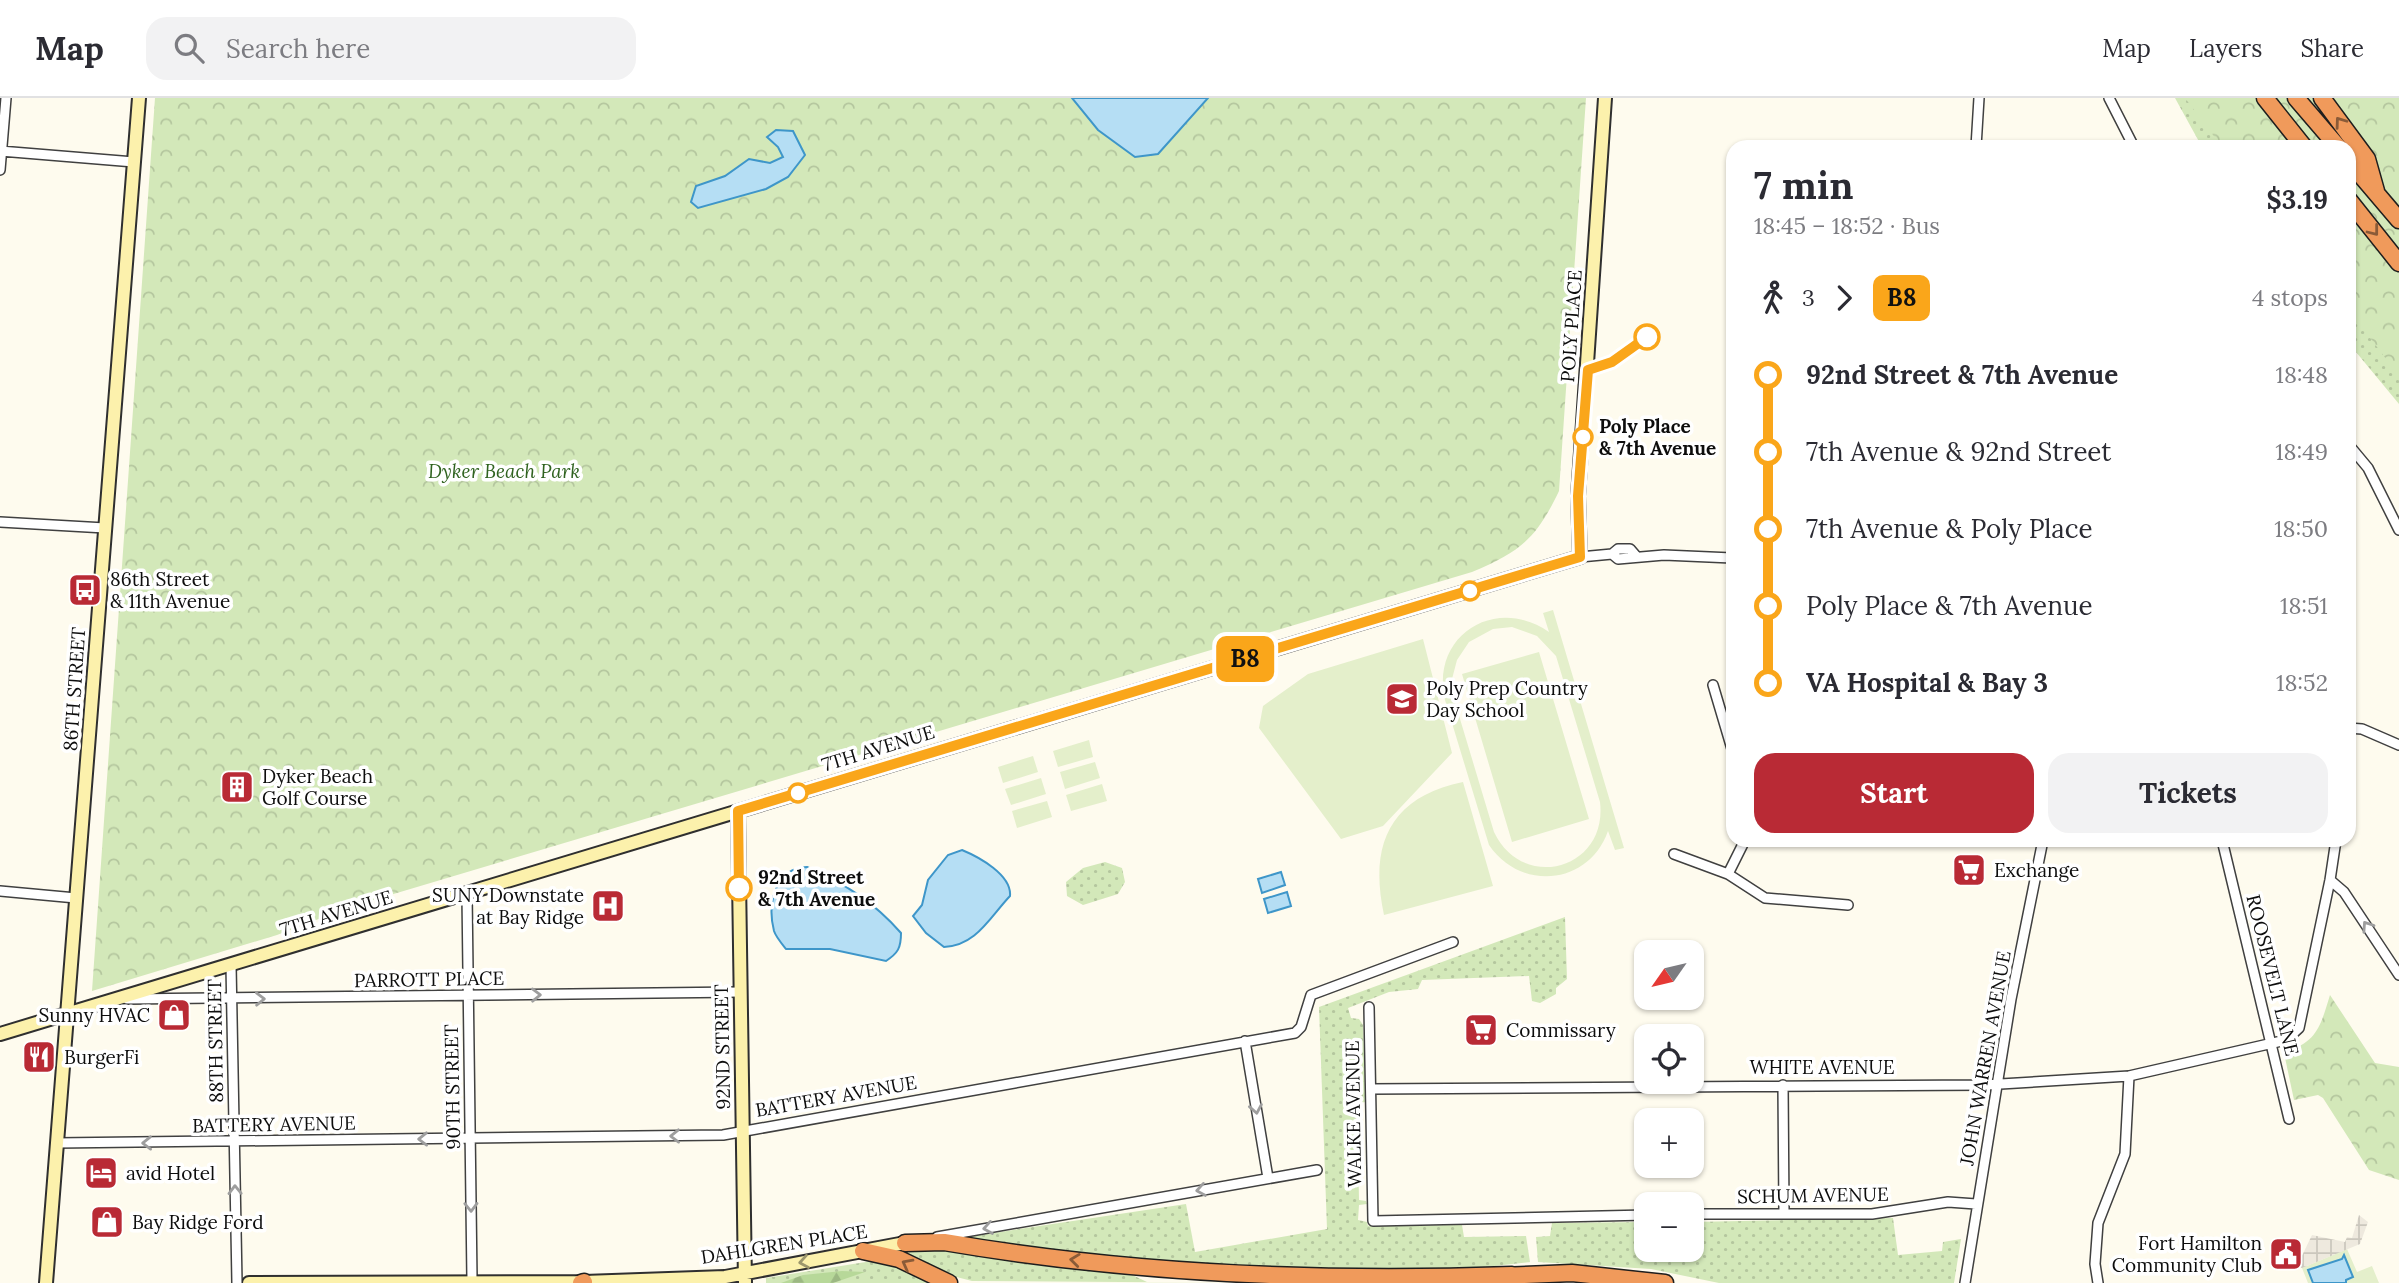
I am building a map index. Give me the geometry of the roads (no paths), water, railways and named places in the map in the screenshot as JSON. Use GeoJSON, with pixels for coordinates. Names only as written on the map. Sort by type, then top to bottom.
{"type":"FeatureCollection","features":[{"type":"Feature","properties":{"kind":"highway"},"geometry":{"type":"LineString","coordinates":[[2264,98],[2298,140]]}},
{"type":"Feature","properties":{"kind":"highway"},"geometry":{"type":"LineString","coordinates":[[2296,98],[2332,140]]}},
{"type":"Feature","properties":{"kind":"highway"},"geometry":{"type":"LineString","coordinates":[[2322,98],[2353,140]]}},
{"type":"Feature","properties":{"kind":"highway"},"geometry":{"type":"LineString","coordinates":[[2356,144],[2367,159],[2376,191]]}},
{"type":"Feature","properties":{"kind":"highway"},"geometry":{"type":"LineString","coordinates":[[2356,168],[2399,220]]}},
{"type":"Feature","properties":{"kind":"highway"},"geometry":{"type":"LineString","coordinates":[[2356,209],[2399,263]]}},
{"type":"Feature","properties":{"kind":"highway"},"geometry":{"type":"LineString","coordinates":[[905,1242],[944,1242],[1143,1269],[1346,1279],[1591,1274],[1665,1283]]}},
{"type":"Feature","properties":{"kind":"highway"},"geometry":{"type":"LineString","coordinates":[[863,1251],[899,1259],[950,1283]]}},
{"type":"Feature","properties":{"kind":"highway"},"geometry":{"type":"LineString","coordinates":[[1461,1283],[1511,1275]]}},
{"type":"Feature","properties":{"kind":"main road","name":"86TH STREET"},"geometry":{"type":"LineString","coordinates":[[46,1283],[139,98]]}},
{"type":"Feature","properties":{"kind":"main road","name":"POLY PLACE"},"geometry":{"type":"LineString","coordinates":[[1580,557],[1578,496],[1605,98]]}},
{"type":"Feature","properties":{"kind":"main road","name":"7TH AVENUE"},"geometry":{"type":"LineString","coordinates":[[0,1034],[1580,557]]}},
{"type":"Feature","properties":{"kind":"main road","name":"92ND STREET"},"geometry":{"type":"LineString","coordinates":[[738,811],[745,1278]]}},
{"type":"Feature","properties":{"kind":"main road","name":"DAHLGREN PLACE"},"geometry":{"type":"LineString","coordinates":[[249,1283],[472,1280],[583,1282],[745,1278],[905,1242]]}},
{"type":"Feature","properties":{"kind":"street"},"geometry":{"type":"LineString","coordinates":[[0,170],[6,98]]}},
{"type":"Feature","properties":{"kind":"street"},"geometry":{"type":"LineString","coordinates":[[1976,140],[1979,98]]}},
{"type":"Feature","properties":{"kind":"street"},"geometry":{"type":"LineString","coordinates":[[2109,98],[2130,140]]}},
{"type":"Feature","properties":{"kind":"street"},"geometry":{"type":"LineString","coordinates":[[1,151],[134,162]]}},
{"type":"Feature","properties":{"kind":"street"},"geometry":{"type":"LineString","coordinates":[[2356,454],[2368,468],[2399,530]]}},
{"type":"Feature","properties":{"kind":"street"},"geometry":{"type":"LineString","coordinates":[[0,522],[105,528]]}},
{"type":"Feature","properties":{"kind":"street","name":"7TH AVENUE"},"geometry":{"type":"LineString","coordinates":[[1580,557],[1610,554],[1618,559],[1636,556],[1726,558]]}},
{"type":"Feature","properties":{"kind":"street"},"geometry":{"type":"LineString","coordinates":[[1713,685],[1726,729]]}},
{"type":"Feature","properties":{"kind":"street"},"geometry":{"type":"LineString","coordinates":[[2356,729],[2399,745]]}},
{"type":"Feature","properties":{"kind":"street"},"geometry":{"type":"LineString","coordinates":[[1728,874],[1742,847]]}},
{"type":"Feature","properties":{"kind":"street","name":"JOHN WARREN AVENUE"},"geometry":{"type":"LineString","coordinates":[[1965,1283],[1997,1082],[2042,847]]}},
{"type":"Feature","properties":{"kind":"street","name":"ROOSEVELT LANE"},"geometry":{"type":"LineString","coordinates":[[2224,847],[2289,1119]]}},
{"type":"Feature","properties":{"kind":"street","name":"WHITE AVENUE"},"geometry":{"type":"LineString","coordinates":[[1371,1089],[1966,1085],[2129,1076],[2270,1044],[2292,1037],[2299,1028],[2335,847]]}},
{"type":"Feature","properties":{"kind":"street"},"geometry":{"type":"LineString","coordinates":[[1674,854],[1728,874],[1765,898],[1848,905]]}},
{"type":"Feature","properties":{"kind":"street"},"geometry":{"type":"LineString","coordinates":[[2330,880],[2344,892],[2399,975]]}},
{"type":"Feature","properties":{"kind":"street"},"geometry":{"type":"LineString","coordinates":[[0,891],[76,898]]}},
{"type":"Feature","properties":{"kind":"street","name":"90TH STREET"},"geometry":{"type":"LineString","coordinates":[[467,894],[472,1280]]}},
{"type":"Feature","properties":{"kind":"street","name":"BATTERY AVENUE"},"geometry":{"type":"LineString","coordinates":[[57,1143],[723,1135],[1296,1033],[1301,1027],[1311,995],[1453,942]]}},
{"type":"Feature","properties":{"kind":"street","name":"88TH STREET"},"geometry":{"type":"LineString","coordinates":[[231,965],[237,1283]]}},
{"type":"Feature","properties":{"kind":"street","name":"PARROTT PLACE"},"geometry":{"type":"LineString","coordinates":[[118,999],[232,1000],[740,992]]}},
{"type":"Feature","properties":{"kind":"street","name":"WALKE AVENUE"},"geometry":{"type":"LineString","coordinates":[[1369,1007],[1373,1221],[1634,1215]]}},
{"type":"Feature","properties":{"kind":"street"},"geometry":{"type":"LineString","coordinates":[[1245,1041],[1268,1178]]}},
{"type":"Feature","properties":{"kind":"street"},"geometry":{"type":"LineString","coordinates":[[2098,1283],[2095,1264],[2098,1223],[2125,1154],[2129,1076]]}},
{"type":"Feature","properties":{"kind":"street"},"geometry":{"type":"LineString","coordinates":[[1783,1085],[1784,1213]]}},
{"type":"Feature","properties":{"kind":"street","name":"DAHLGREN PLACE"},"geometry":{"type":"LineString","coordinates":[[905,1242],[1317,1170]]}},
{"type":"Feature","properties":{"kind":"street","name":"SCHUM AVENUE"},"geometry":{"type":"LineString","coordinates":[[1704,1214],[1872,1214],[1948,1202],[1976,1204]]}},
{"type":"Feature","properties":{"kind":"water"},"geometry":{"type":"Polygon","coordinates":[[[1072,98],[1208,98],[1158,154],[1135,157],[1098,130],[1072,98]]]}},
{"type":"Feature","properties":{"kind":"water"},"geometry":{"type":"Polygon","coordinates":[[[776,130],[793,131],[805,155],[788,177],[766,189],[698,208],[691,202],[696,186],[725,176],[749,159],[770,163],[783,157],[778,147],[767,137],[776,130]]]}},
{"type":"Feature","properties":{"kind":"water"},"geometry":{"type":"Polygon","coordinates":[[[962,850],[985,862],[1000,874],[1006,881],[1010,896],[974,936],[965,942],[944,947],[926,933],[913,916],[922,905],[928,880],[948,855],[962,850]]]}},
{"type":"Feature","properties":{"kind":"water"},"geometry":{"type":"Polygon","coordinates":[[[807,867],[858,894],[891,922],[901,933],[898,950],[886,961],[830,949],[786,949],[774,931],[773,899],[776,889],[787,874],[807,867]]]}},
{"type":"Feature","properties":{"kind":"water"},"geometry":{"type":"Polygon","coordinates":[[[1281,872],[1285,885],[1262,893],[1258,879],[1281,872]]]}},
{"type":"Feature","properties":{"kind":"water"},"geometry":{"type":"Polygon","coordinates":[[[1287,892],[1291,906],[1268,913],[1264,899],[1287,892]]]}},
{"type":"Feature","properties":{"kind":"water"},"geometry":{"type":"Polygon","coordinates":[[[2344,1255],[2353,1277],[2346,1280],[2346,1283],[2313,1283],[2308,1270],[2342,1259],[2344,1255]]]}},
{"type":"Feature","properties":{"kind":"place","name":"Poly Place & 7th Avenue"},"geometry":{"type":"Point","coordinates":[1583,437]}},
{"type":"Feature","properties":{"kind":"place","name":"86th Street & 11th Avenue"},"geometry":{"type":"Point","coordinates":[85,590]}},
{"type":"Feature","properties":{"kind":"place","name":"Poly Prep Country Day School"},"geometry":{"type":"Point","coordinates":[1402,699]}},
{"type":"Feature","properties":{"kind":"place","name":"Dyker Beach Golf Course"},"geometry":{"type":"Point","coordinates":[237,787]}},
{"type":"Feature","properties":{"kind":"place","name":"Exchange"},"geometry":{"type":"Point","coordinates":[1969,870]}},
{"type":"Feature","properties":{"kind":"place","name":"92nd Street & 7th Avenue"},"geometry":{"type":"Point","coordinates":[739,888]}},
{"type":"Feature","properties":{"kind":"place","name":"SUNY Downstate at Bay Ridge"},"geometry":{"type":"Point","coordinates":[608,906]}},
{"type":"Feature","properties":{"kind":"place","name":"Sunny HVAC"},"geometry":{"type":"Point","coordinates":[174,1015]}},
{"type":"Feature","properties":{"kind":"place","name":"Commissary"},"geometry":{"type":"Point","coordinates":[1481,1030]}},
{"type":"Feature","properties":{"kind":"place","name":"BurgerFi"},"geometry":{"type":"Point","coordinates":[39,1057]}},
{"type":"Feature","properties":{"kind":"place","name":"avid Hotel"},"geometry":{"type":"Point","coordinates":[101,1173]}},
{"type":"Feature","properties":{"kind":"place","name":"Bay Ridge Ford"},"geometry":{"type":"Point","coordinates":[107,1222]}},
{"type":"Feature","properties":{"kind":"place","name":"Fort Hamilton Community Club"},"geometry":{"type":"Point","coordinates":[2286,1254]}},
{"type":"Feature","properties":{"kind":"park label","name":"Dyker Beach Park"},"geometry":{"type":"Point","coordinates":[504,471]}}]}
